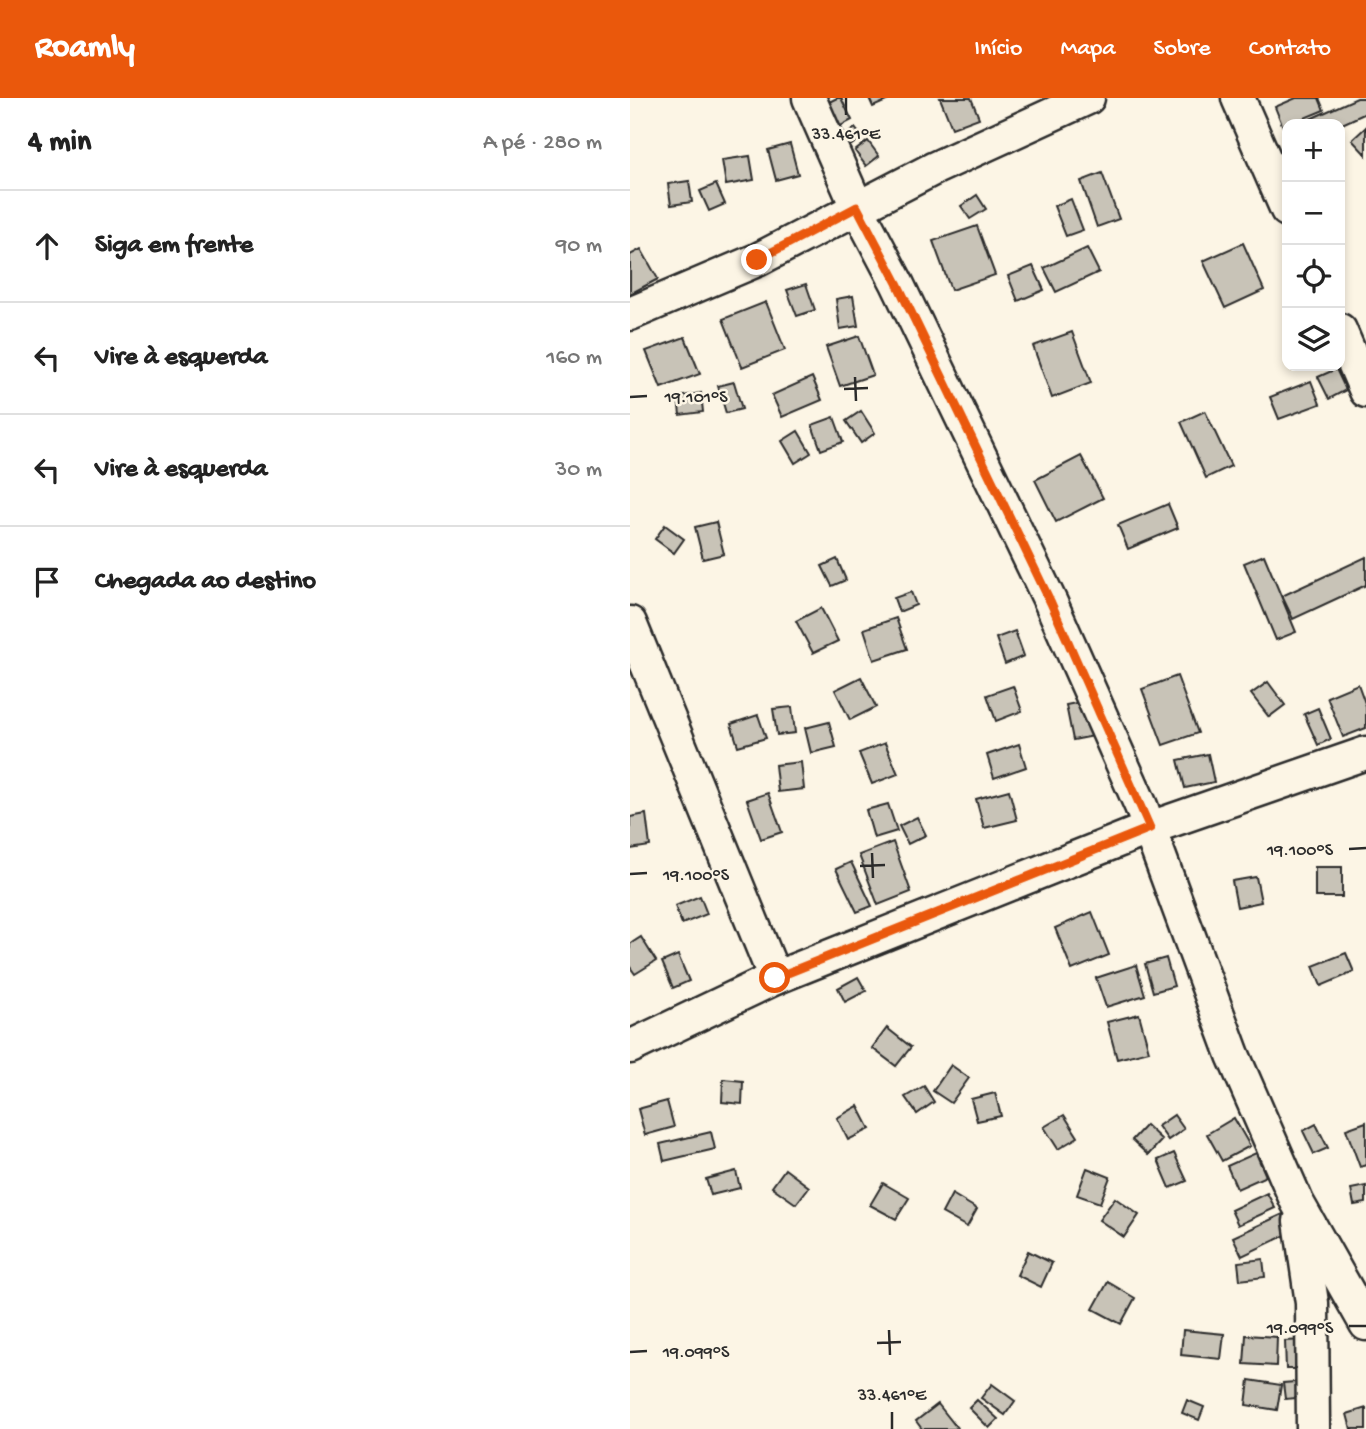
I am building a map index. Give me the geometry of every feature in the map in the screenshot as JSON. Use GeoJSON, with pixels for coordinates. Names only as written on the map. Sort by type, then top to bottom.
{"type":"FeatureCollection","features":[{"type":"Feature","properties":{"kind":"street"},"geometry":{"type":"LineString","coordinates":[[809,98],[857,207],[897,283],[1051,603],[1150,828],[1233,1055],[1297,1202],[1365,1320]]}},
{"type":"Feature","properties":{"kind":"street"},"geometry":{"type":"LineString","coordinates":[[630,314],[757,260],[935,168],[1088,98]]}},
{"type":"Feature","properties":{"kind":"street"},"geometry":{"type":"LineString","coordinates":[[1238,98],[1282,199]]}},
{"type":"Feature","properties":{"kind":"street"},"geometry":{"type":"LineString","coordinates":[[1345,342],[1366,391]]}},
{"type":"Feature","properties":{"kind":"street"},"geometry":{"type":"LineString","coordinates":[[630,623],[775,978]]}},
{"type":"Feature","properties":{"kind":"street"},"geometry":{"type":"LineString","coordinates":[[630,1047],[775,978],[1150,828],[1366,753]]}},
{"type":"Feature","properties":{"kind":"street"},"geometry":{"type":"LineString","coordinates":[[1297,1202],[1312,1303],[1313,1429]]}},
{"type":"Feature","properties":{"kind":"building"},"geometry":{"type":"Polygon","coordinates":[[[841,98],[852,120],[837,128],[825,104],[841,98]]]}},
{"type":"Feature","properties":{"kind":"building"},"geometry":{"type":"Polygon","coordinates":[[[869,98],[893,98],[873,107],[869,98]]]}},
{"type":"Feature","properties":{"kind":"building"},"geometry":{"type":"Polygon","coordinates":[[[940,98],[971,98],[979,118],[952,128],[940,98]]]}},
{"type":"Feature","properties":{"kind":"building"},"geometry":{"type":"Polygon","coordinates":[[[1296,98],[1319,98],[1324,110],[1302,119],[1282,119],[1282,124],[1275,107],[1296,98]]]}},
{"type":"Feature","properties":{"kind":"building"},"geometry":{"type":"Polygon","coordinates":[[[1357,98],[1366,98],[1366,113],[1345,123],[1345,119],[1310,119],[1357,98]]]}},
{"type":"Feature","properties":{"kind":"building"},"geometry":{"type":"Polygon","coordinates":[[[1366,127],[1366,155],[1352,140],[1366,127]]]}},
{"type":"Feature","properties":{"kind":"building"},"geometry":{"type":"Polygon","coordinates":[[[855,128],[862,137],[849,147],[842,139],[855,128]]]}},
{"type":"Feature","properties":{"kind":"building"},"geometry":{"type":"Polygon","coordinates":[[[868,141],[879,156],[866,166],[855,151],[868,141]]]}},
{"type":"Feature","properties":{"kind":"building"},"geometry":{"type":"Polygon","coordinates":[[[790,144],[798,174],[776,180],[768,150],[790,144]]]}},
{"type":"Feature","properties":{"kind":"building"},"geometry":{"type":"Polygon","coordinates":[[[750,156],[754,180],[726,185],[722,160],[750,156]]]}},
{"type":"Feature","properties":{"kind":"building"},"geometry":{"type":"Polygon","coordinates":[[[1102,173],[1119,219],[1097,227],[1081,181],[1102,173]]]}},
{"type":"Feature","properties":{"kind":"building"},"geometry":{"type":"Polygon","coordinates":[[[689,181],[692,202],[671,205],[668,184],[689,181]]]}},
{"type":"Feature","properties":{"kind":"building"},"geometry":{"type":"Polygon","coordinates":[[[716,184],[725,204],[709,211],[700,191],[716,184]]]}},
{"type":"Feature","properties":{"kind":"building"},"geometry":{"type":"Polygon","coordinates":[[[977,195],[986,209],[970,219],[961,206],[977,195]]]}},
{"type":"Feature","properties":{"kind":"building"},"geometry":{"type":"Polygon","coordinates":[[[1071,199],[1083,230],[1066,236],[1054,206],[1071,199]]]}},
{"type":"Feature","properties":{"kind":"building"},"geometry":{"type":"Polygon","coordinates":[[[977,226],[995,275],[951,290],[933,241],[977,226]]]}},
{"type":"Feature","properties":{"kind":"building"},"geometry":{"type":"Polygon","coordinates":[[[1243,243],[1264,290],[1225,308],[1203,261],[1243,243]]]}},
{"type":"Feature","properties":{"kind":"building"},"geometry":{"type":"Polygon","coordinates":[[[1087,248],[1099,272],[1056,292],[1044,268],[1087,248]]]}},
{"type":"Feature","properties":{"kind":"building"},"geometry":{"type":"Polygon","coordinates":[[[641,249],[658,279],[630,294],[630,255],[641,249]]]}},
{"type":"Feature","properties":{"kind":"building"},"geometry":{"type":"Polygon","coordinates":[[[1033,266],[1044,290],[1018,301],[1008,276],[1033,266]]]}},
{"type":"Feature","properties":{"kind":"building"},"geometry":{"type":"Polygon","coordinates":[[[806,284],[815,310],[797,316],[787,290],[806,284]]]}},
{"type":"Feature","properties":{"kind":"building"},"geometry":{"type":"Polygon","coordinates":[[[853,296],[858,326],[840,329],[836,299],[853,296]]]}},
{"type":"Feature","properties":{"kind":"building"},"geometry":{"type":"Polygon","coordinates":[[[766,302],[785,350],[742,367],[723,319],[766,302]]]}},
{"type":"Feature","properties":{"kind":"building"},"geometry":{"type":"Polygon","coordinates":[[[1072,332],[1091,383],[1052,398],[1033,346],[1072,332]]]}},
{"type":"Feature","properties":{"kind":"building"},"geometry":{"type":"Polygon","coordinates":[[[859,336],[873,375],[840,386],[826,347],[859,336]]]}},
{"type":"Feature","properties":{"kind":"building"},"geometry":{"type":"Polygon","coordinates":[[[685,337],[700,374],[661,388],[646,351],[685,337]]]}},
{"type":"Feature","properties":{"kind":"building"},"geometry":{"type":"Polygon","coordinates":[[[1337,371],[1346,390],[1329,399],[1318,377],[1337,371]]]}},
{"type":"Feature","properties":{"kind":"building"},"geometry":{"type":"Polygon","coordinates":[[[812,377],[822,400],[782,417],[772,395],[812,377]]]}},
{"type":"Feature","properties":{"kind":"building"},"geometry":{"type":"Polygon","coordinates":[[[1311,381],[1320,404],[1279,419],[1270,397],[1311,381]]]}},
{"type":"Feature","properties":{"kind":"building"},"geometry":{"type":"Polygon","coordinates":[[[734,382],[742,409],[726,413],[718,386],[734,382]]]}},
{"type":"Feature","properties":{"kind":"building"},"geometry":{"type":"Polygon","coordinates":[[[701,393],[703,412],[680,415],[678,397],[701,393]]]}},
{"type":"Feature","properties":{"kind":"building"},"geometry":{"type":"Polygon","coordinates":[[[861,411],[875,433],[861,443],[846,421],[861,411]]]}},
{"type":"Feature","properties":{"kind":"building"},"geometry":{"type":"Polygon","coordinates":[[[1205,411],[1231,466],[1206,478],[1181,422],[1205,411]]]}},
{"type":"Feature","properties":{"kind":"building"},"geometry":{"type":"Polygon","coordinates":[[[834,417],[843,442],[821,450],[812,425],[834,417]]]}},
{"type":"Feature","properties":{"kind":"building"},"geometry":{"type":"Polygon","coordinates":[[[798,431],[811,453],[795,463],[782,441],[798,431]]]}},
{"type":"Feature","properties":{"kind":"building"},"geometry":{"type":"Polygon","coordinates":[[[1081,456],[1103,498],[1056,522],[1035,480],[1081,456]]]}},
{"type":"Feature","properties":{"kind":"building"},"geometry":{"type":"Polygon","coordinates":[[[1168,504],[1178,528],[1128,549],[1118,525],[1168,504]]]}},
{"type":"Feature","properties":{"kind":"building"},"geometry":{"type":"Polygon","coordinates":[[[716,522],[724,554],[703,559],[695,527],[716,522]]]}},
{"type":"Feature","properties":{"kind":"building"},"geometry":{"type":"Polygon","coordinates":[[[665,525],[684,539],[674,553],[655,539],[665,525]]]}},
{"type":"Feature","properties":{"kind":"building"},"geometry":{"type":"Polygon","coordinates":[[[1264,555],[1296,632],[1276,640],[1244,563],[1264,555]]]}},
{"type":"Feature","properties":{"kind":"building"},"geometry":{"type":"Polygon","coordinates":[[[1366,557],[1366,585],[1293,619],[1282,596],[1366,557]]]}},
{"type":"Feature","properties":{"kind":"building"},"geometry":{"type":"Polygon","coordinates":[[[837,559],[846,580],[832,586],[822,566],[837,559]]]}},
{"type":"Feature","properties":{"kind":"building"},"geometry":{"type":"Polygon","coordinates":[[[911,592],[916,605],[899,612],[894,598],[911,592]]]}},
{"type":"Feature","properties":{"kind":"building"},"geometry":{"type":"Polygon","coordinates":[[[821,608],[838,641],[813,653],[796,621],[821,608]]]}},
{"type":"Feature","properties":{"kind":"building"},"geometry":{"type":"Polygon","coordinates":[[[896,618],[907,649],[874,660],[864,629],[896,618]]]}},
{"type":"Feature","properties":{"kind":"building"},"geometry":{"type":"Polygon","coordinates":[[[1015,631],[1024,656],[1005,664],[996,638],[1015,631]]]}},
{"type":"Feature","properties":{"kind":"building"},"geometry":{"type":"Polygon","coordinates":[[[1177,676],[1198,733],[1163,745],[1142,689],[1177,676]]]}},
{"type":"Feature","properties":{"kind":"building"},"geometry":{"type":"Polygon","coordinates":[[[861,677],[876,707],[850,720],[835,690],[861,677]]]}},
{"type":"Feature","properties":{"kind":"building"},"geometry":{"type":"Polygon","coordinates":[[[1268,682],[1285,705],[1269,717],[1251,694],[1268,682]]]}},
{"type":"Feature","properties":{"kind":"building"},"geometry":{"type":"Polygon","coordinates":[[[1358,684],[1366,706],[1366,728],[1343,737],[1327,697],[1358,684]]]}},
{"type":"Feature","properties":{"kind":"building"},"geometry":{"type":"Polygon","coordinates":[[[1013,686],[1022,711],[996,721],[987,695],[1013,686]]]}},
{"type":"Feature","properties":{"kind":"building"},"geometry":{"type":"Polygon","coordinates":[[[1086,701],[1094,736],[1073,740],[1066,705],[1086,701]]]}},
{"type":"Feature","properties":{"kind":"building"},"geometry":{"type":"Polygon","coordinates":[[[792,707],[795,733],[777,735],[773,709],[792,707]]]}},
{"type":"Feature","properties":{"kind":"building"},"geometry":{"type":"Polygon","coordinates":[[[1318,708],[1331,739],[1318,745],[1304,714],[1318,708]]]}},
{"type":"Feature","properties":{"kind":"building"},"geometry":{"type":"Polygon","coordinates":[[[758,715],[766,738],[738,746],[731,724],[758,715]]]}},
{"type":"Feature","properties":{"kind":"building"},"geometry":{"type":"Polygon","coordinates":[[[829,722],[836,747],[811,753],[805,728],[829,722]]]}},
{"type":"Feature","properties":{"kind":"building"},"geometry":{"type":"Polygon","coordinates":[[[885,743],[898,774],[872,784],[859,753],[885,743]]]}},
{"type":"Feature","properties":{"kind":"building"},"geometry":{"type":"Polygon","coordinates":[[[1019,744],[1026,767],[994,778],[987,755],[1019,744]]]}},
{"type":"Feature","properties":{"kind":"building"},"geometry":{"type":"Polygon","coordinates":[[[1208,754],[1214,782],[1185,788],[1178,760],[1208,754]]]}},
{"type":"Feature","properties":{"kind":"building"},"geometry":{"type":"Polygon","coordinates":[[[801,762],[804,789],[778,792],[775,765],[801,762]]]}},
{"type":"Feature","properties":{"kind":"building"},"geometry":{"type":"Polygon","coordinates":[[[1009,790],[1017,820],[984,828],[976,799],[1009,790]]]}},
{"type":"Feature","properties":{"kind":"building"},"geometry":{"type":"Polygon","coordinates":[[[768,793],[782,832],[761,839],[747,800],[768,793]]]}},
{"type":"Feature","properties":{"kind":"building"},"geometry":{"type":"Polygon","coordinates":[[[888,804],[897,831],[874,838],[866,810],[888,804]]]}},
{"type":"Feature","properties":{"kind":"building"},"geometry":{"type":"Polygon","coordinates":[[[646,814],[650,846],[630,849],[630,817],[646,814]]]}},
{"type":"Feature","properties":{"kind":"building"},"geometry":{"type":"Polygon","coordinates":[[[917,817],[926,835],[908,844],[899,826],[917,817]]]}},
{"type":"Feature","properties":{"kind":"building"},"geometry":{"type":"Polygon","coordinates":[[[893,842],[911,892],[878,905],[859,855],[893,842]]]}},
{"type":"Feature","properties":{"kind":"building"},"geometry":{"type":"Polygon","coordinates":[[[851,862],[872,906],[857,912],[836,869],[851,862]]]}},
{"type":"Feature","properties":{"kind":"building"},"geometry":{"type":"Polygon","coordinates":[[[1315,867],[1342,867],[1342,897],[1315,897],[1315,867]]]}},
{"type":"Feature","properties":{"kind":"building"},"geometry":{"type":"Polygon","coordinates":[[[1256,877],[1261,902],[1237,907],[1232,881],[1256,877]]]}},
{"type":"Feature","properties":{"kind":"building"},"geometry":{"type":"Polygon","coordinates":[[[700,896],[707,914],[682,924],[675,906],[700,896]]]}},
{"type":"Feature","properties":{"kind":"building"},"geometry":{"type":"Polygon","coordinates":[[[1092,912],[1109,955],[1072,970],[1055,928],[1092,912]]]}},
{"type":"Feature","properties":{"kind":"building"},"geometry":{"type":"Polygon","coordinates":[[[641,937],[656,961],[635,974],[630,967],[630,944],[641,937]]]}},
{"type":"Feature","properties":{"kind":"building"},"geometry":{"type":"Polygon","coordinates":[[[1346,953],[1354,972],[1321,986],[1313,966],[1346,953]]]}},
{"type":"Feature","properties":{"kind":"building"},"geometry":{"type":"Polygon","coordinates":[[[678,955],[689,981],[673,988],[662,962],[678,955]]]}},
{"type":"Feature","properties":{"kind":"building"},"geometry":{"type":"Polygon","coordinates":[[[1166,958],[1174,986],[1153,992],[1145,964],[1166,958]]]}},
{"type":"Feature","properties":{"kind":"building"},"geometry":{"type":"Polygon","coordinates":[[[1136,965],[1145,995],[1106,1007],[1096,978],[1136,965]]]}},
{"type":"Feature","properties":{"kind":"building"},"geometry":{"type":"Polygon","coordinates":[[[858,977],[866,991],[845,1002],[838,988],[858,977]]]}},
{"type":"Feature","properties":{"kind":"building"},"geometry":{"type":"Polygon","coordinates":[[[1139,1014],[1149,1051],[1117,1059],[1107,1022],[1139,1014]]]}},
{"type":"Feature","properties":{"kind":"building"},"geometry":{"type":"Polygon","coordinates":[[[887,1028],[911,1047],[896,1066],[872,1048],[887,1028]]]}},
{"type":"Feature","properties":{"kind":"building"},"geometry":{"type":"Polygon","coordinates":[[[951,1065],[969,1078],[951,1103],[933,1091],[951,1065]]]}},
{"type":"Feature","properties":{"kind":"building"},"geometry":{"type":"Polygon","coordinates":[[[723,1079],[743,1081],[742,1104],[722,1102],[723,1079]]]}},
{"type":"Feature","properties":{"kind":"building"},"geometry":{"type":"Polygon","coordinates":[[[924,1086],[934,1102],[917,1114],[905,1097],[924,1086]]]}},
{"type":"Feature","properties":{"kind":"building"},"geometry":{"type":"Polygon","coordinates":[[[995,1093],[1001,1116],[977,1121],[971,1099],[995,1093]]]}},
{"type":"Feature","properties":{"kind":"building"},"geometry":{"type":"Polygon","coordinates":[[[667,1101],[674,1127],[645,1135],[638,1109],[667,1101]]]}},
{"type":"Feature","properties":{"kind":"building"},"geometry":{"type":"Polygon","coordinates":[[[858,1106],[870,1129],[848,1140],[837,1118],[858,1106]]]}},
{"type":"Feature","properties":{"kind":"building"},"geometry":{"type":"Polygon","coordinates":[[[1064,1115],[1078,1137],[1058,1149],[1044,1127],[1064,1115]]]}},
{"type":"Feature","properties":{"kind":"building"},"geometry":{"type":"Polygon","coordinates":[[[1174,1115],[1184,1129],[1168,1140],[1158,1126],[1174,1115]]]}},
{"type":"Feature","properties":{"kind":"building"},"geometry":{"type":"Polygon","coordinates":[[[1234,1118],[1250,1146],[1222,1161],[1207,1134],[1234,1118]]]}},
{"type":"Feature","properties":{"kind":"building"},"geometry":{"type":"Polygon","coordinates":[[[1366,1122],[1366,1165],[1360,1167],[1346,1129],[1366,1122]]]}},
{"type":"Feature","properties":{"kind":"building"},"geometry":{"type":"Polygon","coordinates":[[[1316,1124],[1328,1148],[1314,1154],[1303,1131],[1316,1124]]]}},
{"type":"Feature","properties":{"kind":"building"},"geometry":{"type":"Polygon","coordinates":[[[1146,1125],[1162,1140],[1148,1155],[1132,1140],[1146,1125]]]}},
{"type":"Feature","properties":{"kind":"building"},"geometry":{"type":"Polygon","coordinates":[[[711,1132],[715,1149],[664,1161],[660,1144],[711,1132]]]}},
{"type":"Feature","properties":{"kind":"building"},"geometry":{"type":"Polygon","coordinates":[[[1174,1153],[1187,1181],[1170,1188],[1158,1160],[1174,1153]]]}},
{"type":"Feature","properties":{"kind":"building"},"geometry":{"type":"Polygon","coordinates":[[[1256,1153],[1266,1176],[1237,1189],[1227,1166],[1256,1153]]]}},
{"type":"Feature","properties":{"kind":"building"},"geometry":{"type":"Polygon","coordinates":[[[1087,1168],[1110,1177],[1100,1203],[1077,1195],[1087,1168]]]}},
{"type":"Feature","properties":{"kind":"building"},"geometry":{"type":"Polygon","coordinates":[[[785,1169],[809,1187],[796,1204],[772,1187],[785,1169]]]}},
{"type":"Feature","properties":{"kind":"building"},"geometry":{"type":"Polygon","coordinates":[[[736,1171],[740,1188],[711,1195],[706,1179],[736,1171]]]}},
{"type":"Feature","properties":{"kind":"building"},"geometry":{"type":"Polygon","coordinates":[[[883,1183],[909,1198],[896,1219],[870,1205],[883,1183]]]}},
{"type":"Feature","properties":{"kind":"building"},"geometry":{"type":"Polygon","coordinates":[[[1366,1186],[1366,1203],[1354,1205],[1351,1189],[1366,1186]]]}},
{"type":"Feature","properties":{"kind":"building"},"geometry":{"type":"Polygon","coordinates":[[[1267,1193],[1275,1208],[1238,1225],[1231,1210],[1267,1193]]]}},
{"type":"Feature","properties":{"kind":"building"},"geometry":{"type":"Polygon","coordinates":[[[952,1194],[977,1209],[967,1227],[942,1213],[952,1194]]]}},
{"type":"Feature","properties":{"kind":"building"},"geometry":{"type":"Polygon","coordinates":[[[1115,1198],[1139,1215],[1124,1237],[1099,1220],[1115,1198]]]}},
{"type":"Feature","properties":{"kind":"building"},"geometry":{"type":"Polygon","coordinates":[[[1283,1214],[1292,1232],[1242,1256],[1233,1237],[1283,1214]]]}},
{"type":"Feature","properties":{"kind":"building"},"geometry":{"type":"Polygon","coordinates":[[[1028,1251],[1052,1263],[1041,1287],[1017,1275],[1028,1251]]]}},
{"type":"Feature","properties":{"kind":"building"},"geometry":{"type":"Polygon","coordinates":[[[1263,1259],[1265,1277],[1240,1280],[1238,1262],[1263,1259]]]}},
{"type":"Feature","properties":{"kind":"building"},"geometry":{"type":"Polygon","coordinates":[[[1108,1282],[1135,1298],[1121,1324],[1093,1309],[1108,1282]]]}},
{"type":"Feature","properties":{"kind":"building"},"geometry":{"type":"Polygon","coordinates":[[[1183,1330],[1224,1334],[1221,1359],[1181,1355],[1183,1330]]]}},
{"type":"Feature","properties":{"kind":"building"},"geometry":{"type":"Polygon","coordinates":[[[1246,1335],[1277,1337],[1276,1366],[1244,1364],[1246,1335]]]}},
{"type":"Feature","properties":{"kind":"building"},"geometry":{"type":"Polygon","coordinates":[[[1304,1340],[1305,1369],[1286,1369],[1285,1341],[1304,1340]]]}},
{"type":"Feature","properties":{"kind":"building"},"geometry":{"type":"Polygon","coordinates":[[[1249,1380],[1281,1385],[1277,1410],[1246,1405],[1249,1380]]]}},
{"type":"Feature","properties":{"kind":"building"},"geometry":{"type":"Polygon","coordinates":[[[1308,1381],[1309,1397],[1285,1399],[1283,1383],[1308,1381]]]}},
{"type":"Feature","properties":{"kind":"building"},"geometry":{"type":"Polygon","coordinates":[[[992,1384],[1015,1401],[1005,1415],[981,1398],[992,1384]]]}},
{"type":"Feature","properties":{"kind":"building"},"geometry":{"type":"Polygon","coordinates":[[[977,1400],[998,1419],[989,1428],[969,1408],[977,1400]]]}},
{"type":"Feature","properties":{"kind":"building"},"geometry":{"type":"Polygon","coordinates":[[[1187,1400],[1204,1407],[1199,1420],[1182,1413],[1187,1400]]]}},
{"type":"Feature","properties":{"kind":"building"},"geometry":{"type":"Polygon","coordinates":[[[938,1404],[956,1429],[922,1429],[916,1421],[938,1404]]]}},
{"type":"Feature","properties":{"kind":"building"},"geometry":{"type":"Polygon","coordinates":[[[1366,1408],[1366,1429],[1351,1429],[1347,1414],[1366,1408]]]}},
{"type":"Feature","properties":{"kind":"route"},"geometry":{"type":"LineString","coordinates":[[757,260],[857,207],[897,283],[1051,603],[1150,828],[775,978]]}}]}
